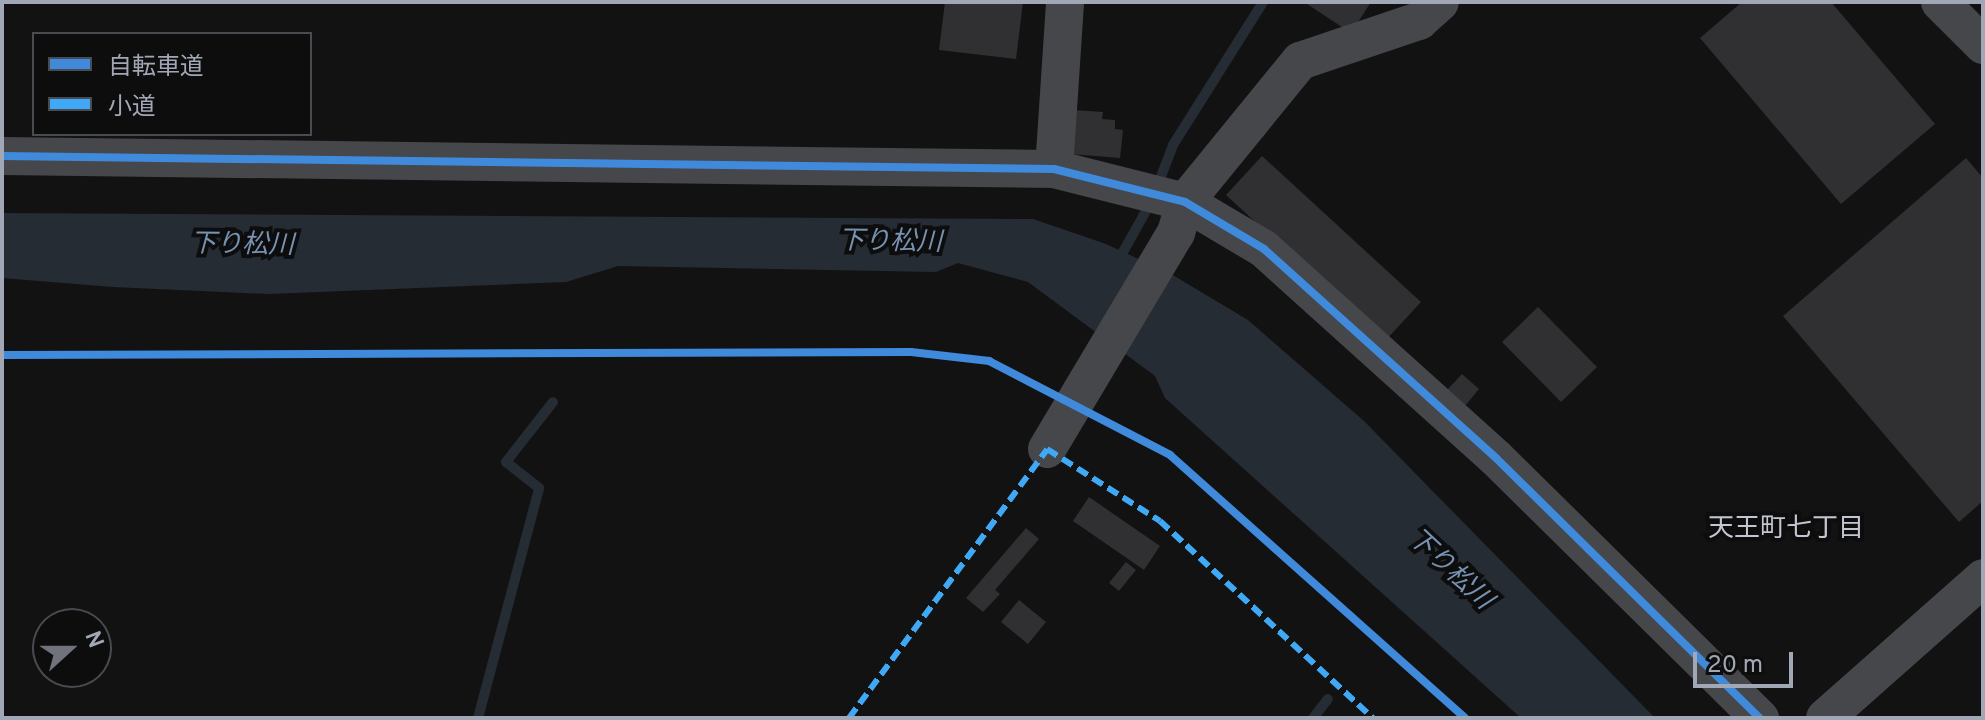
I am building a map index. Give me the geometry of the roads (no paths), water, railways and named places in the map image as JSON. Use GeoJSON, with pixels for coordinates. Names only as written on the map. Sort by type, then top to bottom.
{"type":"FeatureCollection","features":[{"type":"Feature","properties":{"kind":"street"},"geometry":{"type":"LineString","coordinates":[[1054,169],[1065,2]]}},
{"type":"Feature","properties":{"kind":"street"},"geometry":{"type":"LineString","coordinates":[[1047,449],[1077,406],[1179,212],[1300,61],[1419,21],[1440,2]]}},
{"type":"Feature","properties":{"kind":"street"},"geometry":{"type":"LineString","coordinates":[[1940,2],[1983,45]]}},
{"type":"Feature","properties":{"kind":"street"},"geometry":{"type":"LineString","coordinates":[[2,156],[1054,169],[1135,192],[1276,259],[1496,458],[1760,718]]}},
{"type":"Feature","properties":{"kind":"street"},"geometry":{"type":"LineString","coordinates":[[1825,718],[1983,578]]}},
{"type":"Feature","properties":{"kind":"water","name":"下り松川"},"geometry":{"type":"Polygon","coordinates":[[[2,213],[1033,219],[1106,244],[1171,274],[1248,320],[1364,421],[1655,718],[1521,718],[1165,398],[1155,376],[1028,282],[958,263],[936,272],[618,266],[566,282],[270,294],[113,287],[2,278],[2,213]]]}},
{"type":"Feature","properties":{"kind":"waterway"},"geometry":{"type":"LineString","coordinates":[[1157,187],[1173,145],[1263,2]]}},
{"type":"Feature","properties":{"kind":"waterway"},"geometry":{"type":"LineString","coordinates":[[1118,261],[1151,202]]}},
{"type":"Feature","properties":{"kind":"waterway"},"geometry":{"type":"LineString","coordinates":[[478,718],[539,488],[506,462],[553,402]]}},
{"type":"Feature","properties":{"kind":"waterway"},"geometry":{"type":"LineString","coordinates":[[1313,718],[1328,699]]}},
{"type":"Feature","properties":{"kind":"district","name":"天王町七丁目"},"geometry":{"type":"Point","coordinates":[1786,530]}}]}
